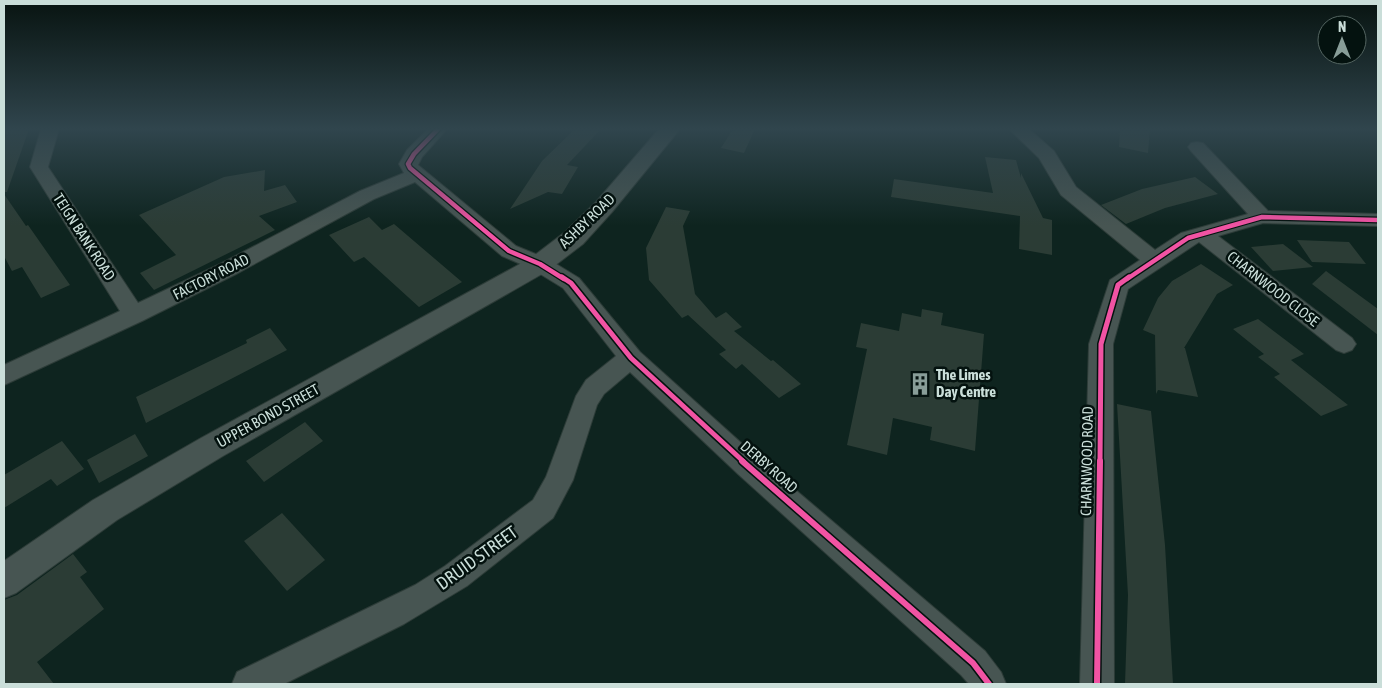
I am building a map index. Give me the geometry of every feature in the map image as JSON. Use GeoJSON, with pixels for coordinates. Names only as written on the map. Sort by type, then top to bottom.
{"type":"FeatureCollection","features":[{"type":"Feature","properties":{"kind":"main road","name":"ASHBY ROAD"},"geometry":{"type":"LineString","coordinates":[[540,264],[574,238],[604,207],[643,161]]}},
{"type":"Feature","properties":{"kind":"main road","name":"UPPER BOND STREET"},"geometry":{"type":"LineString","coordinates":[[4,581],[105,510],[229,437],[540,264]]}},
{"type":"Feature","properties":{"kind":"street","name":"TEIGN BANK ROAD"},"geometry":{"type":"LineString","coordinates":[[41,161],[39,167],[134,315]]}},
{"type":"Feature","properties":{"kind":"street"},"geometry":{"type":"LineString","coordinates":[[409,161],[408,164],[410,168],[417,174]]}},
{"type":"Feature","properties":{"kind":"street"},"geometry":{"type":"LineString","coordinates":[[1051,161],[1068,191],[1154,260]]}},
{"type":"Feature","properties":{"kind":"street"},"geometry":{"type":"LineString","coordinates":[[1210,161],[1262,217]]}},
{"type":"Feature","properties":{"kind":"street","name":"FACTORY ROAD"},"geometry":{"type":"LineString","coordinates":[[4,376],[134,315],[228,269],[367,196],[417,174]]}},
{"type":"Feature","properties":{"kind":"street","name":"DERBY ROAD"},"geometry":{"type":"LineString","coordinates":[[417,174],[509,251],[540,264],[571,283],[631,358],[748,466],[973,662],[989,684]]}},
{"type":"Feature","properties":{"kind":"street","name":"CHARNWOOD ROAD"},"geometry":{"type":"LineString","coordinates":[[1097,684],[1101,344],[1118,285],[1188,238],[1262,217],[1378,220]]}},
{"type":"Feature","properties":{"kind":"street","name":"CHARNWOOD CLOSE"},"geometry":{"type":"LineString","coordinates":[[1202,234],[1344,344]]}},
{"type":"Feature","properties":{"kind":"street","name":"DRUID STREET"},"geometry":{"type":"LineString","coordinates":[[249,684],[426,595],[456,576],[543,509],[559,480],[585,403],[595,387],[631,358]]}},
{"type":"Feature","properties":{"kind":"building"},"geometry":{"type":"Polygon","coordinates":[[[4,161],[18,161],[7,192],[4,192],[4,161]]]}},
{"type":"Feature","properties":{"kind":"building"},"geometry":{"type":"Polygon","coordinates":[[[542,161],[571,161],[567,165],[578,167],[562,194],[548,192],[510,209],[542,161]]]}},
{"type":"Feature","properties":{"kind":"building"},"geometry":{"type":"Polygon","coordinates":[[[986,161],[1016,161],[1021,178],[1021,173],[1043,218],[1052,220],[1052,255],[1019,249],[1020,216],[891,197],[894,179],[993,193],[986,161]]]}},
{"type":"Feature","properties":{"kind":"building"},"geometry":{"type":"Polygon","coordinates":[[[265,170],[264,191],[285,185],[297,202],[259,216],[275,230],[154,290],[140,273],[176,255],[139,215],[224,177],[265,170]]]}},
{"type":"Feature","properties":{"kind":"building"},"geometry":{"type":"Polygon","coordinates":[[[1195,177],[1218,194],[1165,208],[1126,224],[1101,205],[1142,189],[1195,177]]]}},
{"type":"Feature","properties":{"kind":"building"},"geometry":{"type":"Polygon","coordinates":[[[4,194],[70,285],[41,298],[22,267],[12,271],[4,256],[4,194]]]}},
{"type":"Feature","properties":{"kind":"building"},"geometry":{"type":"Polygon","coordinates":[[[666,207],[690,211],[683,226],[695,294],[716,318],[726,312],[742,327],[734,331],[801,384],[779,398],[742,364],[736,369],[719,354],[726,350],[688,315],[682,318],[649,280],[646,248],[666,207]]]}},
{"type":"Feature","properties":{"kind":"building"},"geometry":{"type":"Polygon","coordinates":[[[369,217],[382,230],[394,224],[462,282],[419,307],[364,257],[354,262],[329,235],[369,217]]]}},
{"type":"Feature","properties":{"kind":"building"},"geometry":{"type":"Polygon","coordinates":[[[1297,240],[1349,242],[1366,264],[1312,262],[1297,240]]]}},
{"type":"Feature","properties":{"kind":"building"},"geometry":{"type":"Polygon","coordinates":[[[1283,244],[1313,267],[1273,271],[1251,247],[1283,244]]]}},
{"type":"Feature","properties":{"kind":"building"},"geometry":{"type":"Polygon","coordinates":[[[1201,264],[1233,285],[1217,294],[1184,348],[1198,397],[1158,390],[1156,394],[1155,335],[1143,330],[1158,298],[1172,281],[1201,264]]]}},
{"type":"Feature","properties":{"kind":"building"},"geometry":{"type":"Polygon","coordinates":[[[1326,271],[1378,309],[1378,335],[1312,284],[1326,271]]]}},
{"type":"Feature","properties":{"kind":"building","name":"The Limes Day Centre"},"geometry":{"type":"Polygon","coordinates":[[[922,309],[943,313],[941,325],[984,334],[975,451],[930,440],[932,427],[893,418],[887,455],[847,445],[867,349],[856,347],[861,323],[899,331],[902,313],[921,317],[922,309]]]}},
{"type":"Feature","properties":{"kind":"building"},"geometry":{"type":"Polygon","coordinates":[[[1258,319],[1304,354],[1291,360],[1348,405],[1321,416],[1274,377],[1280,374],[1258,357],[1264,354],[1233,329],[1258,319]]]}},
{"type":"Feature","properties":{"kind":"building"},"geometry":{"type":"Polygon","coordinates":[[[270,328],[287,350],[146,423],[136,397],[247,343],[246,340],[270,328]]]}},
{"type":"Feature","properties":{"kind":"building"},"geometry":{"type":"Polygon","coordinates":[[[1117,404],[1151,411],[1165,545],[1173,684],[1125,684],[1128,595],[1117,404]]]}},
{"type":"Feature","properties":{"kind":"building"},"geometry":{"type":"Polygon","coordinates":[[[305,422],[323,441],[264,482],[246,461],[305,422]]]}},
{"type":"Feature","properties":{"kind":"building"},"geometry":{"type":"Polygon","coordinates":[[[135,434],[148,456],[99,483],[87,460],[135,434]]]}},
{"type":"Feature","properties":{"kind":"building"},"geometry":{"type":"Polygon","coordinates":[[[62,441],[84,469],[57,486],[51,479],[4,508],[4,475],[62,441]]]}},
{"type":"Feature","properties":{"kind":"building"},"geometry":{"type":"Polygon","coordinates":[[[282,513],[325,560],[287,591],[244,541],[282,513]]]}},
{"type":"Feature","properties":{"kind":"building"},"geometry":{"type":"Polygon","coordinates":[[[73,554],[87,572],[80,577],[104,609],[37,662],[54,684],[4,684],[4,600],[17,595],[73,554]]]}},
{"type":"Feature","properties":{"kind":"cycle path"},"geometry":{"type":"LineString","coordinates":[[410,161],[408,164],[410,168],[509,251],[540,264],[571,283],[631,358],[748,466],[973,663],[989,684]]}},
{"type":"Feature","properties":{"kind":"cycle path"},"geometry":{"type":"LineString","coordinates":[[1097,684],[1101,344],[1118,285],[1188,238],[1262,217],[1378,220]]}},
{"type":"Feature","properties":{"kind":"place","name":"The Limes Day Centre"},"geometry":{"type":"Point","coordinates":[920,384]}}]}
